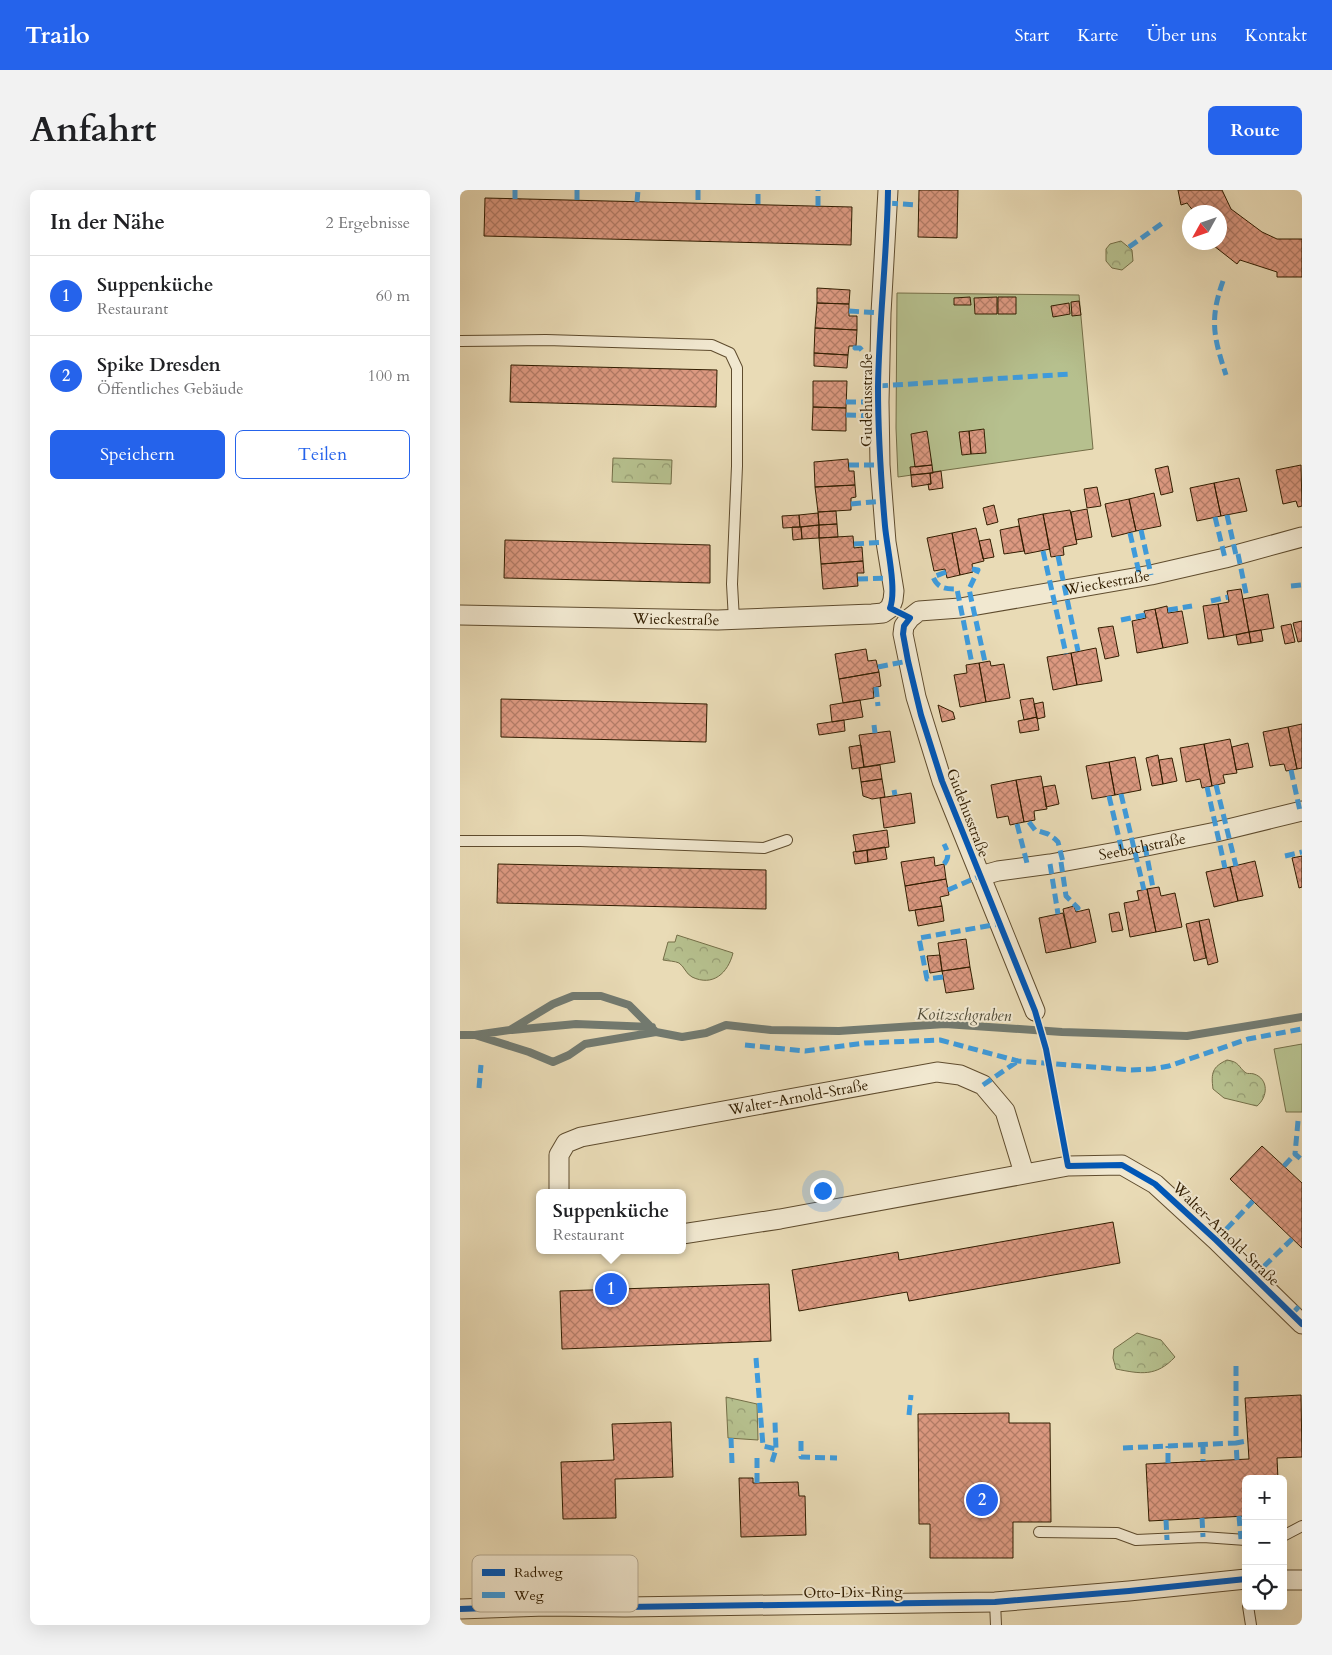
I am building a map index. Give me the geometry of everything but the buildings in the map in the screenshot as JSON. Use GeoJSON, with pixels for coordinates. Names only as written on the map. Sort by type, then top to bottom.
{"type":"FeatureCollection","features":[{"type":"Feature","properties":{"kind":"street","name":"Gudehusstraße"},"geometry":{"type":"LineString","coordinates":[[888,190],[878,386],[881,474],[886,542],[894,591],[890,608]]}},
{"type":"Feature","properties":{"kind":"street","name":"Wieckestraße"},"geometry":{"type":"LineString","coordinates":[[910,618],[919,611],[960,608],[1151,575],[1225,558],[1302,537]]}},
{"type":"Feature","properties":{"kind":"street","name":"Wieckestraße"},"geometry":{"type":"LineString","coordinates":[[460,615],[734,620],[872,614],[883,613],[890,608]]}},
{"type":"Feature","properties":{"kind":"street","name":"Gudehusstraße"},"geometry":{"type":"LineString","coordinates":[[910,618],[904,626],[903,634],[916,697],[942,781],[1035,1012]]}},
{"type":"Feature","properties":{"kind":"street","name":"Seebachstraße"},"geometry":{"type":"LineString","coordinates":[[980,876],[998,871],[1050,864],[1207,834],[1302,810]]}},
{"type":"Feature","properties":{"kind":"street","name":"Walter-Arnold-Straße"},"geometry":{"type":"LineString","coordinates":[[559,1189],[560,1155],[566,1143],[581,1137],[937,1072],[960,1075],[983,1085],[1006,1111],[1024,1173]]}},
{"type":"Feature","properties":{"kind":"street","name":"Walter-Arnold-Straße"},"geometry":{"type":"LineString","coordinates":[[686,1233],[780,1219],[1068,1166],[1122,1165],[1155,1184],[1216,1240],[1302,1324]]}},
{"type":"Feature","properties":{"kind":"street"},"geometry":{"type":"LineString","coordinates":[[1287,1580],[1302,1580]]}},
{"type":"Feature","properties":{"kind":"street","name":"Otto-Dix-Ring"},"geometry":{"type":"LineString","coordinates":[[638,1606],[995,1602],[1242,1583]]}},
{"type":"Feature","properties":{"kind":"lane"},"geometry":{"type":"LineString","coordinates":[[460,341],[546,340],[712,345],[730,353],[736,368],[737,466],[732,584],[734,620]]}},
{"type":"Feature","properties":{"kind":"lane"},"geometry":{"type":"LineString","coordinates":[[460,841],[580,842],[764,848],[787,840]]}},
{"type":"Feature","properties":{"kind":"lane"},"geometry":{"type":"LineString","coordinates":[[1287,1534],[1302,1526]]}},
{"type":"Feature","properties":{"kind":"lane"},"geometry":{"type":"LineString","coordinates":[[1040,1532],[1117,1533],[1136,1540],[1203,1537],[1242,1540]]}},
{"type":"Feature","properties":{"kind":"lane"},"geometry":{"type":"LineString","coordinates":[[995,1602],[996,1625]]}},
{"type":"Feature","properties":{"kind":"lane"},"geometry":{"type":"LineString","coordinates":[[1249,1610],[1251,1625]]}},
{"type":"Feature","properties":{"kind":"green space"},"geometry":{"type":"Polygon","coordinates":[[[1121,241],[1132,250],[1133,261],[1122,270],[1112,268],[1106,261],[1106,249],[1110,244],[1121,241]]]}},
{"type":"Feature","properties":{"kind":"green space"},"geometry":{"type":"Polygon","coordinates":[[[897,293],[1079,295],[1093,449],[898,477],[896,428],[897,293]]]}},
{"type":"Feature","properties":{"kind":"green space"},"geometry":{"type":"Polygon","coordinates":[[[613,458],[672,460],[671,484],[612,482],[613,458]]]}},
{"type":"Feature","properties":{"kind":"green space"},"geometry":{"type":"Polygon","coordinates":[[[677,935],[733,953],[731,960],[723,972],[713,979],[700,980],[692,977],[679,963],[663,960],[668,942],[675,942],[677,935]]]}},
{"type":"Feature","properties":{"kind":"green space"},"geometry":{"type":"Polygon","coordinates":[[[1302,1044],[1302,1112],[1286,1112],[1274,1049],[1302,1044]]]}},
{"type":"Feature","properties":{"kind":"green space"},"geometry":{"type":"Polygon","coordinates":[[[1227,1060],[1237,1063],[1246,1073],[1259,1076],[1262,1080],[1265,1093],[1257,1106],[1224,1098],[1213,1089],[1212,1079],[1215,1068],[1227,1060]]]}},
{"type":"Feature","properties":{"kind":"green space"},"geometry":{"type":"Polygon","coordinates":[[[1137,1333],[1161,1340],[1175,1357],[1155,1371],[1141,1373],[1116,1369],[1113,1358],[1114,1349],[1137,1333]]]}},
{"type":"Feature","properties":{"kind":"green space"},"geometry":{"type":"Polygon","coordinates":[[[726,1397],[757,1404],[758,1440],[728,1438],[726,1397]]]}},
{"type":"Feature","properties":{"kind":"waterway","name":"Koitzschgraben"},"geometry":{"type":"LineString","coordinates":[[475,1035],[510,1030],[553,1004],[573,996],[601,996],[629,1005],[656,1032]]}},
{"type":"Feature","properties":{"kind":"waterway","name":"Koitzschgraben"},"geometry":{"type":"LineString","coordinates":[[460,1035],[475,1035],[529,1052],[553,1062],[569,1055],[585,1044],[656,1032],[682,1037],[706,1033],[726,1025],[771,1030],[839,1031],[945,1024],[1062,1032],[1187,1036],[1302,1017]]}},
{"type":"Feature","properties":{"kind":"waterway","name":"Koitzschgraben"},"geometry":{"type":"LineString","coordinates":[[512,1030],[576,1024],[652,1027]]}},
{"type":"Feature","properties":{"kind":"marked path"},"geometry":{"type":"LineString","coordinates":[[515,190],[515,199]]}},
{"type":"Feature","properties":{"kind":"marked path"},"geometry":{"type":"LineString","coordinates":[[577,190],[577,200]]}},
{"type":"Feature","properties":{"kind":"marked path"},"geometry":{"type":"LineString","coordinates":[[637,202],[638,190]]}},
{"type":"Feature","properties":{"kind":"marked path"},"geometry":{"type":"LineString","coordinates":[[698,190],[698,203]]}},
{"type":"Feature","properties":{"kind":"marked path"},"geometry":{"type":"LineString","coordinates":[[758,190],[758,204]]}},
{"type":"Feature","properties":{"kind":"marked path"},"geometry":{"type":"LineString","coordinates":[[818,190],[818,206]]}},
{"type":"Feature","properties":{"kind":"marked path"},"geometry":{"type":"LineString","coordinates":[[888,203],[918,205]]}},
{"type":"Feature","properties":{"kind":"marked path"},"geometry":{"type":"LineString","coordinates":[[1129,247],[1164,222]]}},
{"type":"Feature","properties":{"kind":"marked path"},"geometry":{"type":"LineString","coordinates":[[1223,281],[1216,307],[1215,329],[1218,350],[1226,375]]}},
{"type":"Feature","properties":{"kind":"marked path"},"geometry":{"type":"LineString","coordinates":[[849,311],[881,313]]}},
{"type":"Feature","properties":{"kind":"marked path"},"geometry":{"type":"LineString","coordinates":[[856,346],[855,348],[860,348],[868,358]]}},
{"type":"Feature","properties":{"kind":"marked path"},"geometry":{"type":"LineString","coordinates":[[878,386],[1071,374]]}},
{"type":"Feature","properties":{"kind":"marked path"},"geometry":{"type":"LineString","coordinates":[[846,402],[879,402]]}},
{"type":"Feature","properties":{"kind":"marked path"},"geometry":{"type":"LineString","coordinates":[[846,415],[879,416]]}},
{"type":"Feature","properties":{"kind":"marked path"},"geometry":{"type":"LineString","coordinates":[[849,465],[880,465]]}},
{"type":"Feature","properties":{"kind":"marked path"},"geometry":{"type":"LineString","coordinates":[[851,504],[883,501]]}},
{"type":"Feature","properties":{"kind":"marked path"},"geometry":{"type":"LineString","coordinates":[[1227,515],[1236,555]]}},
{"type":"Feature","properties":{"kind":"marked path"},"geometry":{"type":"LineString","coordinates":[[1215,517],[1225,558]]}},
{"type":"Feature","properties":{"kind":"marked path"},"geometry":{"type":"LineString","coordinates":[[1141,530],[1151,575]]}},
{"type":"Feature","properties":{"kind":"marked path"},"geometry":{"type":"LineString","coordinates":[[1130,533],[1140,577]]}},
{"type":"Feature","properties":{"kind":"marked path"},"geometry":{"type":"LineString","coordinates":[[854,544],[886,542]]}},
{"type":"Feature","properties":{"kind":"marked path"},"geometry":{"type":"LineString","coordinates":[[1043,551],[1066,654]]}},
{"type":"Feature","properties":{"kind":"marked path"},"geometry":{"type":"LineString","coordinates":[[1238,554],[1247,598]]}},
{"type":"Feature","properties":{"kind":"marked path"},"geometry":{"type":"LineString","coordinates":[[1058,556],[1078,651]]}},
{"type":"Feature","properties":{"kind":"marked path"},"geometry":{"type":"LineString","coordinates":[[972,569],[978,570],[969,589],[985,662]]}},
{"type":"Feature","properties":{"kind":"marked path"},"geometry":{"type":"LineString","coordinates":[[946,572],[933,577],[940,586],[957,589],[972,664]]}},
{"type":"Feature","properties":{"kind":"marked path"},"geometry":{"type":"LineString","coordinates":[[858,579],[891,578]]}},
{"type":"Feature","properties":{"kind":"marked path"},"geometry":{"type":"LineString","coordinates":[[1291,586],[1302,585]]}},
{"type":"Feature","properties":{"kind":"marked path"},"geometry":{"type":"LineString","coordinates":[[1211,601],[1228,597]]}},
{"type":"Feature","properties":{"kind":"marked path"},"geometry":{"type":"LineString","coordinates":[[1168,610],[1192,606]]}},
{"type":"Feature","properties":{"kind":"marked path"},"geometry":{"type":"LineString","coordinates":[[1121,620],[1145,615]]}},
{"type":"Feature","properties":{"kind":"marked path"},"geometry":{"type":"LineString","coordinates":[[878,667],[908,661]]}},
{"type":"Feature","properties":{"kind":"marked path"},"geometry":{"type":"LineString","coordinates":[[876,687],[878,706]]}},
{"type":"Feature","properties":{"kind":"marked path"},"geometry":{"type":"LineString","coordinates":[[874,725],[875,733]]}},
{"type":"Feature","properties":{"kind":"marked path"},"geometry":{"type":"LineString","coordinates":[[1291,770],[1300,811]]}},
{"type":"Feature","properties":{"kind":"marked path"},"geometry":{"type":"LineString","coordinates":[[1216,785],[1236,866]]}},
{"type":"Feature","properties":{"kind":"marked path"},"geometry":{"type":"LineString","coordinates":[[1207,787],[1225,868]]}},
{"type":"Feature","properties":{"kind":"marked path"},"geometry":{"type":"LineString","coordinates":[[894,790],[895,795]]}},
{"type":"Feature","properties":{"kind":"marked path"},"geometry":{"type":"LineString","coordinates":[[1121,794],[1144,890]]}},
{"type":"Feature","properties":{"kind":"marked path"},"geometry":{"type":"LineString","coordinates":[[1109,796],[1122,851]]}},
{"type":"Feature","properties":{"kind":"marked path"},"geometry":{"type":"LineString","coordinates":[[1029,822],[1035,830],[1048,834],[1058,842],[1063,862]]}},
{"type":"Feature","properties":{"kind":"marked path"},"geometry":{"type":"LineString","coordinates":[[1017,824],[1028,867]]}},
{"type":"Feature","properties":{"kind":"marked path"},"geometry":{"type":"LineString","coordinates":[[944,844],[948,854],[944,864]]}},
{"type":"Feature","properties":{"kind":"marked path"},"geometry":{"type":"LineString","coordinates":[[1145,846],[1153,888]]}},
{"type":"Feature","properties":{"kind":"marked path"},"geometry":{"type":"LineString","coordinates":[[1285,856],[1302,852]]}},
{"type":"Feature","properties":{"kind":"marked path"},"geometry":{"type":"LineString","coordinates":[[1061,862],[1066,896],[1078,908],[1075,909]]}},
{"type":"Feature","properties":{"kind":"marked path"},"geometry":{"type":"LineString","coordinates":[[1050,864],[1058,914]]}},
{"type":"Feature","properties":{"kind":"marked path"},"geometry":{"type":"LineString","coordinates":[[948,890],[980,876]]}},
{"type":"Feature","properties":{"kind":"marked path"},"geometry":{"type":"LineString","coordinates":[[943,977],[927,979],[919,938],[999,924]]}},
{"type":"Feature","properties":{"kind":"marked path"},"geometry":{"type":"LineString","coordinates":[[745,1045],[805,1051],[865,1043],[940,1040],[1018,1061],[1131,1070],[1169,1066],[1248,1039],[1302,1029]]}},
{"type":"Feature","properties":{"kind":"marked path"},"geometry":{"type":"LineString","coordinates":[[983,1085],[1018,1061]]}},
{"type":"Feature","properties":{"kind":"marked path"},"geometry":{"type":"LineString","coordinates":[[479,1088],[481,1065]]}},
{"type":"Feature","properties":{"kind":"marked path"},"geometry":{"type":"LineString","coordinates":[[1298,1121],[1295,1154],[1302,1160]]}},
{"type":"Feature","properties":{"kind":"marked path"},"geometry":{"type":"LineString","coordinates":[[1284,1166],[1295,1154]]}},
{"type":"Feature","properties":{"kind":"marked path"},"geometry":{"type":"LineString","coordinates":[[1216,1240],[1253,1201]]}},
{"type":"Feature","properties":{"kind":"marked path"},"geometry":{"type":"LineString","coordinates":[[1253,1277],[1292,1239]]}},
{"type":"Feature","properties":{"kind":"marked path"},"geometry":{"type":"LineString","coordinates":[[1292,1314],[1302,1303]]}},
{"type":"Feature","properties":{"kind":"marked path"},"geometry":{"type":"LineString","coordinates":[[756,1358],[763,1446],[776,1449]]}},
{"type":"Feature","properties":{"kind":"marked path"},"geometry":{"type":"LineString","coordinates":[[1123,1448],[1236,1443],[1236,1365]]}},
{"type":"Feature","properties":{"kind":"marked path"},"geometry":{"type":"LineString","coordinates":[[909,1415],[911,1395]]}},
{"type":"Feature","properties":{"kind":"marked path"},"geometry":{"type":"LineString","coordinates":[[772,1462],[776,1449],[775,1422]]}},
{"type":"Feature","properties":{"kind":"marked path"},"geometry":{"type":"LineString","coordinates":[[731,1438],[732,1463]]}},
{"type":"Feature","properties":{"kind":"marked path"},"geometry":{"type":"LineString","coordinates":[[801,1441],[801,1457],[837,1458]]}},
{"type":"Feature","properties":{"kind":"marked path"},"geometry":{"type":"LineString","coordinates":[[1237,1460],[1236,1443],[1247,1441]]}},
{"type":"Feature","properties":{"kind":"marked path"},"geometry":{"type":"LineString","coordinates":[[1203,1444],[1203,1461]]}},
{"type":"Feature","properties":{"kind":"marked path"},"geometry":{"type":"LineString","coordinates":[[1168,1446],[1168,1463]]}},
{"type":"Feature","properties":{"kind":"marked path"},"geometry":{"type":"LineString","coordinates":[[757,1458],[757,1483]]}},
{"type":"Feature","properties":{"kind":"marked path"},"geometry":{"type":"LineString","coordinates":[[1239,1516],[1241,1539]]}},
{"type":"Feature","properties":{"kind":"marked path"},"geometry":{"type":"LineString","coordinates":[[1202,1518],[1203,1537]]}},
{"type":"Feature","properties":{"kind":"marked path"},"geometry":{"type":"LineString","coordinates":[[1166,1520],[1167,1540]]}},
{"type":"Feature","properties":{"kind":"cycle path"},"geometry":{"type":"LineString","coordinates":[[888,190],[878,387],[882,491],[892,580],[890,608],[910,618],[904,626],[903,634],[921,715],[942,781],[1035,1011],[1046,1049],[1068,1166],[1122,1165],[1155,1184],[1216,1240],[1302,1324]]}},
{"type":"Feature","properties":{"kind":"cycle path"},"geometry":{"type":"LineString","coordinates":[[638,1607],[995,1602],[1242,1579]]}},
{"type":"Feature","properties":{"kind":"cycle path"},"geometry":{"type":"LineString","coordinates":[[460,1609],[472,1609]]}},
{"type":"Feature","properties":{"kind":"place","name":"Suppenküche"},"geometry":{"type":"Point","coordinates":[611,1289]}},
{"type":"Feature","properties":{"kind":"place","name":"Spike Dresden"},"geometry":{"type":"Point","coordinates":[982,1500]}}]}
